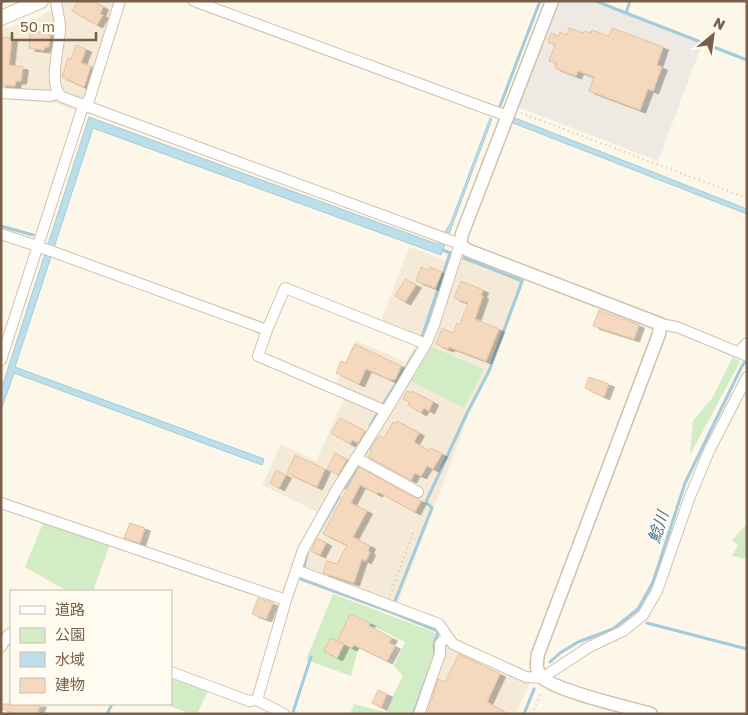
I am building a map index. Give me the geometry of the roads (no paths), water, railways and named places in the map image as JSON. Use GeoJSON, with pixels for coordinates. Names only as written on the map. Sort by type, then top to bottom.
{"type":"FeatureCollection","features":[{"type":"Feature","properties":{"kind":"main road"},"geometry":{"type":"LineString","coordinates":[[1,18],[41,1]]}},
{"type":"Feature","properties":{"kind":"street"},"geometry":{"type":"LineString","coordinates":[[56,1],[60,28],[54,84],[57,94]]}},
{"type":"Feature","properties":{"kind":"street"},"geometry":{"type":"LineString","coordinates":[[1,360],[83,106],[88,100],[120,1]]}},
{"type":"Feature","properties":{"kind":"street"},"geometry":{"type":"LineString","coordinates":[[194,1],[508,112]]}},
{"type":"Feature","properties":{"kind":"street"},"geometry":{"type":"LineString","coordinates":[[450,240],[462,234],[552,1]]}},
{"type":"Feature","properties":{"kind":"street"},"geometry":{"type":"LineString","coordinates":[[1,93],[50,96],[57,94],[83,106],[450,240],[467,250],[660,324],[677,327],[743,354],[747,344]]}},
{"type":"Feature","properties":{"kind":"street"},"geometry":{"type":"LineString","coordinates":[[1,234],[268,330]]}},
{"type":"Feature","properties":{"kind":"street"},"geometry":{"type":"LineString","coordinates":[[257,700],[286,600],[303,550],[337,489],[426,344],[434,325],[450,240]]}},
{"type":"Feature","properties":{"kind":"street"},"geometry":{"type":"LineString","coordinates":[[386,411],[258,356],[285,288],[426,344]]}},
{"type":"Feature","properties":{"kind":"street"},"geometry":{"type":"LineString","coordinates":[[542,683],[537,669],[538,654],[659,334],[660,324]]}},
{"type":"Feature","properties":{"kind":"street"},"geometry":{"type":"LineString","coordinates":[[542,683],[589,647],[623,632],[643,615],[657,591],[689,499],[709,451],[747,377]]}},
{"type":"Feature","properties":{"kind":"street"},"geometry":{"type":"LineString","coordinates":[[356,458],[418,492]]}},
{"type":"Feature","properties":{"kind":"street"},"geometry":{"type":"LineString","coordinates":[[1,503],[286,600]]}},
{"type":"Feature","properties":{"kind":"street"},"geometry":{"type":"LineString","coordinates":[[296,570],[439,624],[453,644],[526,677],[651,714]]}},
{"type":"Feature","properties":{"kind":"street"},"geometry":{"type":"LineString","coordinates":[[1,647],[7,632]]}},
{"type":"Feature","properties":{"kind":"street"},"geometry":{"type":"LineString","coordinates":[[419,714],[440,654],[440,644],[447,636]]}},
{"type":"Feature","properties":{"kind":"street"},"geometry":{"type":"LineString","coordinates":[[172,672],[249,701],[257,700],[284,714]]}},
{"type":"Feature","properties":{"kind":"water"},"geometry":{"type":"Polygon","coordinates":[[[89,117],[437,244],[451,222],[490,118],[492,119],[441,255],[93,128],[15,367],[264,459],[262,465],[14,373],[1,410],[1,390],[89,117]]]}},
{"type":"Feature","properties":{"kind":"water"},"geometry":{"type":"Polygon","coordinates":[[[515,118],[747,209],[747,214],[513,123],[515,118]]]}},
{"type":"Feature","properties":{"kind":"waterway"},"geometry":{"type":"LineString","coordinates":[[1,2],[5,1]]}},
{"type":"Feature","properties":{"kind":"waterway"},"geometry":{"type":"LineString","coordinates":[[500,106],[540,1]]}},
{"type":"Feature","properties":{"kind":"waterway"},"geometry":{"type":"LineString","coordinates":[[596,1],[626,13],[630,1]]}},
{"type":"Feature","properties":{"kind":"waterway"},"geometry":{"type":"LineString","coordinates":[[626,13],[747,60]]}},
{"type":"Feature","properties":{"kind":"waterway"},"geometry":{"type":"LineString","coordinates":[[1,226],[33,235]]}},
{"type":"Feature","properties":{"kind":"waterway"},"geometry":{"type":"LineString","coordinates":[[422,337],[450,253],[443,250]]}},
{"type":"Feature","properties":{"kind":"waterway"},"geometry":{"type":"LineString","coordinates":[[395,601],[432,508],[426,502],[467,413],[489,371],[522,281],[464,258]]}},
{"type":"Feature","properties":{"kind":"waterway"},"geometry":{"type":"LineString","coordinates":[[382,406],[416,351]]}},
{"type":"Feature","properties":{"kind":"waterway","name":"鯰川"},"geometry":{"type":"LineString","coordinates":[[550,662],[560,653],[578,642],[613,629],[638,609],[653,582],[685,483],[747,359]]}},
{"type":"Feature","properties":{"kind":"waterway"},"geometry":{"type":"LineString","coordinates":[[370,426],[377,414]]}},
{"type":"Feature","properties":{"kind":"waterway"},"geometry":{"type":"LineString","coordinates":[[363,457],[369,447]]}},
{"type":"Feature","properties":{"kind":"waterway"},"geometry":{"type":"LineString","coordinates":[[345,488],[359,464]]}},
{"type":"Feature","properties":{"kind":"waterway"},"geometry":{"type":"LineString","coordinates":[[318,533],[339,497]]}},
{"type":"Feature","properties":{"kind":"waterway"},"geometry":{"type":"LineString","coordinates":[[304,568],[308,549]]}},
{"type":"Feature","properties":{"kind":"waterway"},"geometry":{"type":"LineString","coordinates":[[301,579],[438,631],[434,645],[435,654]]}},
{"type":"Feature","properties":{"kind":"waterway"},"geometry":{"type":"LineString","coordinates":[[647,623],[747,649]]}},
{"type":"Feature","properties":{"kind":"waterway"},"geometry":{"type":"LineString","coordinates":[[293,712],[311,657]]}},
{"type":"Feature","properties":{"kind":"waterway"},"geometry":{"type":"LineString","coordinates":[[413,714],[430,669]]}},
{"type":"Feature","properties":{"kind":"waterway","name":"鯰川"},"geometry":{"type":"LineString","coordinates":[[524,714],[534,689]]}},
{"type":"Feature","properties":{"kind":"waterway"},"geometry":{"type":"LineString","coordinates":[[107,714],[112,705]]}}]}
